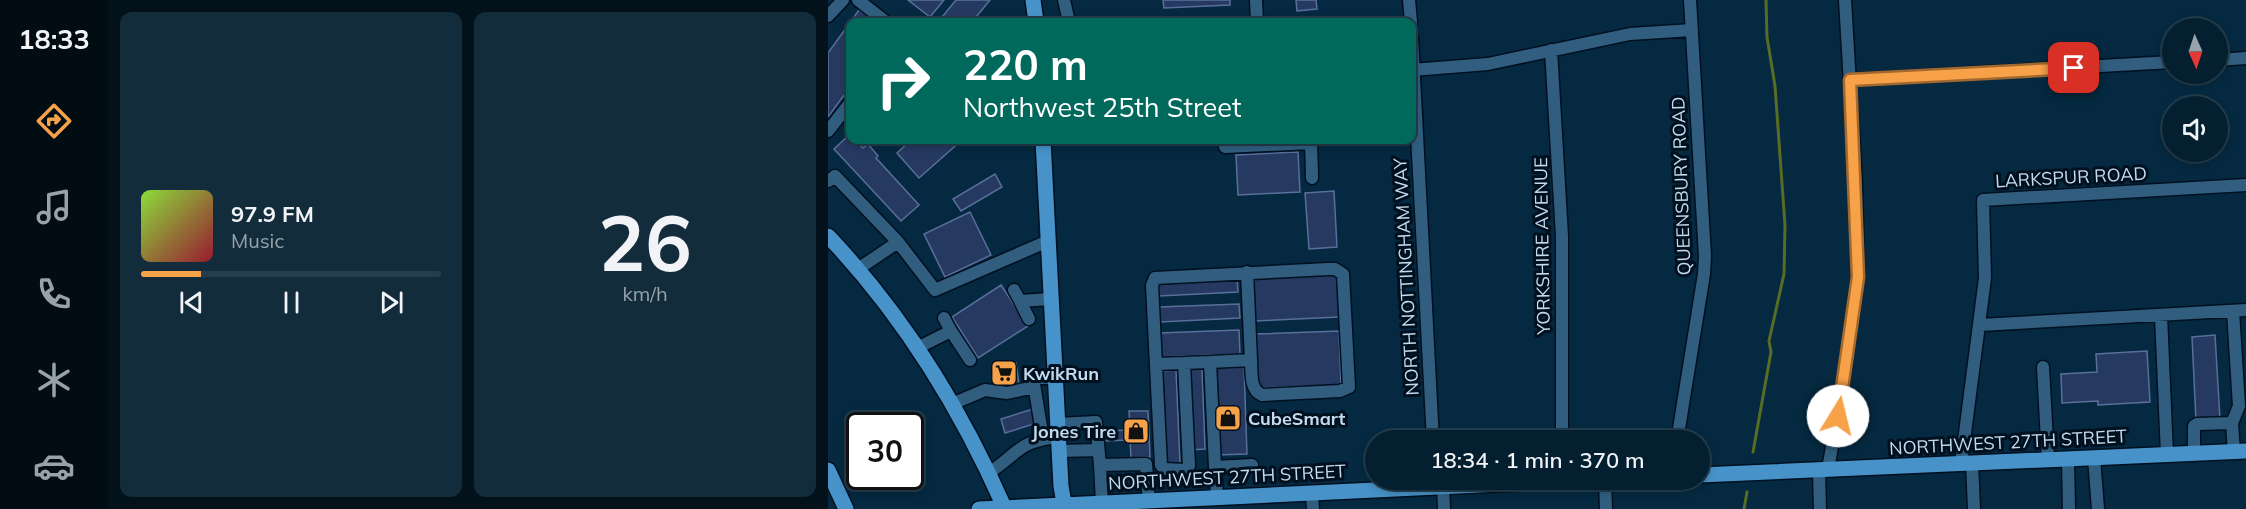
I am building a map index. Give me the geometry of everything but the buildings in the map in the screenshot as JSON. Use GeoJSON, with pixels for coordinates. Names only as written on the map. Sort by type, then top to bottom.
{"type":"FeatureCollection","features":[{"type":"Feature","properties":{"kind":"main road"},"geometry":{"type":"LineString","coordinates":[[1033,0],[1035,18]]}},
{"type":"Feature","properties":{"kind":"main road"},"geometry":{"type":"LineString","coordinates":[[1043,144],[1055,378],[1065,507]]}},
{"type":"Feature","properties":{"kind":"main road"},"geometry":{"type":"LineString","coordinates":[[828,236],[879,294],[917,348],[952,404],[1005,508]]}},
{"type":"Feature","properties":{"kind":"main road","name":"NORTHWEST 27TH STREET"},"geometry":{"type":"LineString","coordinates":[[1710,475],[2240,451]]}},
{"type":"Feature","properties":{"kind":"main road"},"geometry":{"type":"LineString","coordinates":[[828,470],[846,509]]}},
{"type":"Feature","properties":{"kind":"main road","name":"NORTHWEST 27TH STREET"},"geometry":{"type":"LineString","coordinates":[[979,509],[1113,505],[1149,501],[1208,501],[1365,489]]}},
{"type":"Feature","properties":{"kind":"street"},"geometry":{"type":"LineString","coordinates":[[828,16],[843,0]]}},
{"type":"Feature","properties":{"kind":"street"},"geometry":{"type":"LineString","coordinates":[[858,0],[881,18]]}},
{"type":"Feature","properties":{"kind":"street"},"geometry":{"type":"LineString","coordinates":[[1064,0],[1068,18]]}},
{"type":"Feature","properties":{"kind":"street"},"geometry":{"type":"LineString","coordinates":[[1256,0],[1257,18]]}},
{"type":"Feature","properties":{"kind":"street"},"geometry":{"type":"LineString","coordinates":[[1409,0],[1411,18]]}},
{"type":"Feature","properties":{"kind":"street","name":"QUEENSBURY ROAD"},"geometry":{"type":"LineString","coordinates":[[1679,430],[1705,256],[1690,0]]}},
{"type":"Feature","properties":{"kind":"street"},"geometry":{"type":"LineString","coordinates":[[1820,509],[1823,470],[1858,277],[1845,0]]}},
{"type":"Feature","properties":{"kind":"street"},"geometry":{"type":"LineString","coordinates":[[1416,70],[1488,64],[1630,34],[1692,30]]}},
{"type":"Feature","properties":{"kind":"street","name":"YORKSHIRE AVENUE"},"geometry":{"type":"LineString","coordinates":[[1551,50],[1562,236],[1562,430]]}},
{"type":"Feature","properties":{"kind":"street"},"geometry":{"type":"LineString","coordinates":[[2228,59],[2246,58]]}},
{"type":"Feature","properties":{"kind":"street"},"geometry":{"type":"LineString","coordinates":[[1850,80],[2162,63]]}},
{"type":"Feature","properties":{"kind":"street"},"geometry":{"type":"LineString","coordinates":[[828,131],[846,108]]}},
{"type":"Feature","properties":{"kind":"street","name":"NORTH NOTTINGHAM WAY"},"geometry":{"type":"LineString","coordinates":[[1416,141],[1432,430]]}},
{"type":"Feature","properties":{"kind":"street"},"geometry":{"type":"LineString","coordinates":[[1225,144],[1225,147],[1244,144]]}},
{"type":"Feature","properties":{"kind":"street"},"geometry":{"type":"LineString","coordinates":[[1311,144],[1312,178]]}},
{"type":"Feature","properties":{"kind":"street"},"geometry":{"type":"LineString","coordinates":[[828,181],[835,176],[898,242],[935,290],[1048,241]]}},
{"type":"Feature","properties":{"kind":"street","name":"LARKSPUR ROAD"},"geometry":{"type":"LineString","coordinates":[[1974,509],[1966,464],[1985,278],[1983,200],[2246,185]]}},
{"type":"Feature","properties":{"kind":"street"},"geometry":{"type":"LineString","coordinates":[[858,269],[898,242]]}},
{"type":"Feature","properties":{"kind":"street"},"geometry":{"type":"LineString","coordinates":[[1184,363],[1189,465],[1186,470],[1167,470],[1161,465],[1152,285],[1155,278],[1247,272],[1328,269],[1340,271],[1344,279],[1349,387],[1340,391],[1257,393],[1253,387],[1247,272]]}},
{"type":"Feature","properties":{"kind":"street"},"geometry":{"type":"LineString","coordinates":[[1029,319],[1017,296],[1051,299]]}},
{"type":"Feature","properties":{"kind":"street"},"geometry":{"type":"LineString","coordinates":[[1980,325],[2240,310],[2242,406],[2232,423],[2240,451]]}},
{"type":"Feature","properties":{"kind":"street"},"geometry":{"type":"LineString","coordinates":[[2161,315],[2167,454]]}},
{"type":"Feature","properties":{"kind":"street"},"geometry":{"type":"LineString","coordinates":[[944,318],[970,360]]}},
{"type":"Feature","properties":{"kind":"street"},"geometry":{"type":"LineString","coordinates":[[917,348],[951,331]]}},
{"type":"Feature","properties":{"kind":"street"},"geometry":{"type":"LineString","coordinates":[[1156,364],[1251,360]]}},
{"type":"Feature","properties":{"kind":"street"},"geometry":{"type":"LineString","coordinates":[[1208,501],[1215,466],[1210,362]]}},
{"type":"Feature","properties":{"kind":"street"},"geometry":{"type":"LineString","coordinates":[[2043,367],[2048,460]]}},
{"type":"Feature","properties":{"kind":"street"},"geometry":{"type":"LineString","coordinates":[[1043,439],[1033,378],[1055,378]]}},
{"type":"Feature","properties":{"kind":"street"},"geometry":{"type":"LineString","coordinates":[[952,404],[985,390],[1007,393],[1034,387]]}},
{"type":"Feature","properties":{"kind":"street"},"geometry":{"type":"LineString","coordinates":[[988,473],[1002,465],[1020,447],[1043,439],[1059,438],[1096,422],[1100,465],[1113,505]]}},
{"type":"Feature","properties":{"kind":"street"},"geometry":{"type":"LineString","coordinates":[[2194,453],[2194,426],[2232,423]]}},
{"type":"Feature","properties":{"kind":"street"},"geometry":{"type":"LineString","coordinates":[[1059,438],[1098,450]]}},
{"type":"Feature","properties":{"kind":"street"},"geometry":{"type":"LineString","coordinates":[[2094,458],[2098,509]]}},
{"type":"Feature","properties":{"kind":"street"},"geometry":{"type":"LineString","coordinates":[[2068,459],[2069,509]]}},
{"type":"Feature","properties":{"kind":"street"},"geometry":{"type":"LineString","coordinates":[[1100,465],[1146,464],[1149,501]]}},
{"type":"Feature","properties":{"kind":"street"},"geometry":{"type":"LineString","coordinates":[[1215,466],[1252,465]]}},
{"type":"Feature","properties":{"kind":"street"},"geometry":{"type":"LineString","coordinates":[[1439,490],[1444,509]]}},
{"type":"Feature","properties":{"kind":"street"},"geometry":{"type":"LineString","coordinates":[[1605,490],[1606,509]]}},
{"type":"Feature","properties":{"kind":"street"},"geometry":{"type":"LineString","coordinates":[[1312,492],[1313,509]]}},
{"type":"Feature","properties":{"kind":"waterway"},"geometry":{"type":"LineString","coordinates":[[1753,452],[1771,352],[1769,341],[1784,274],[1785,225],[1775,86],[1767,37],[1766,0]]}},
{"type":"Feature","properties":{"kind":"waterway"},"geometry":{"type":"LineString","coordinates":[[1744,509],[1747,492]]}},
{"type":"Feature","properties":{"kind":"place","name":"KwikRun"},"geometry":{"type":"Point","coordinates":[1004,373]}},
{"type":"Feature","properties":{"kind":"place","name":"CubeSmart"},"geometry":{"type":"Point","coordinates":[1228,418]}},
{"type":"Feature","properties":{"kind":"place","name":"Jones Tire"},"geometry":{"type":"Point","coordinates":[1136,431]}},
{"type":"Feature","properties":{"kind":"route"},"geometry":{"type":"LineString","coordinates":[[1838,416],[1859,261],[1850,80],[2074,68]]}}]}
